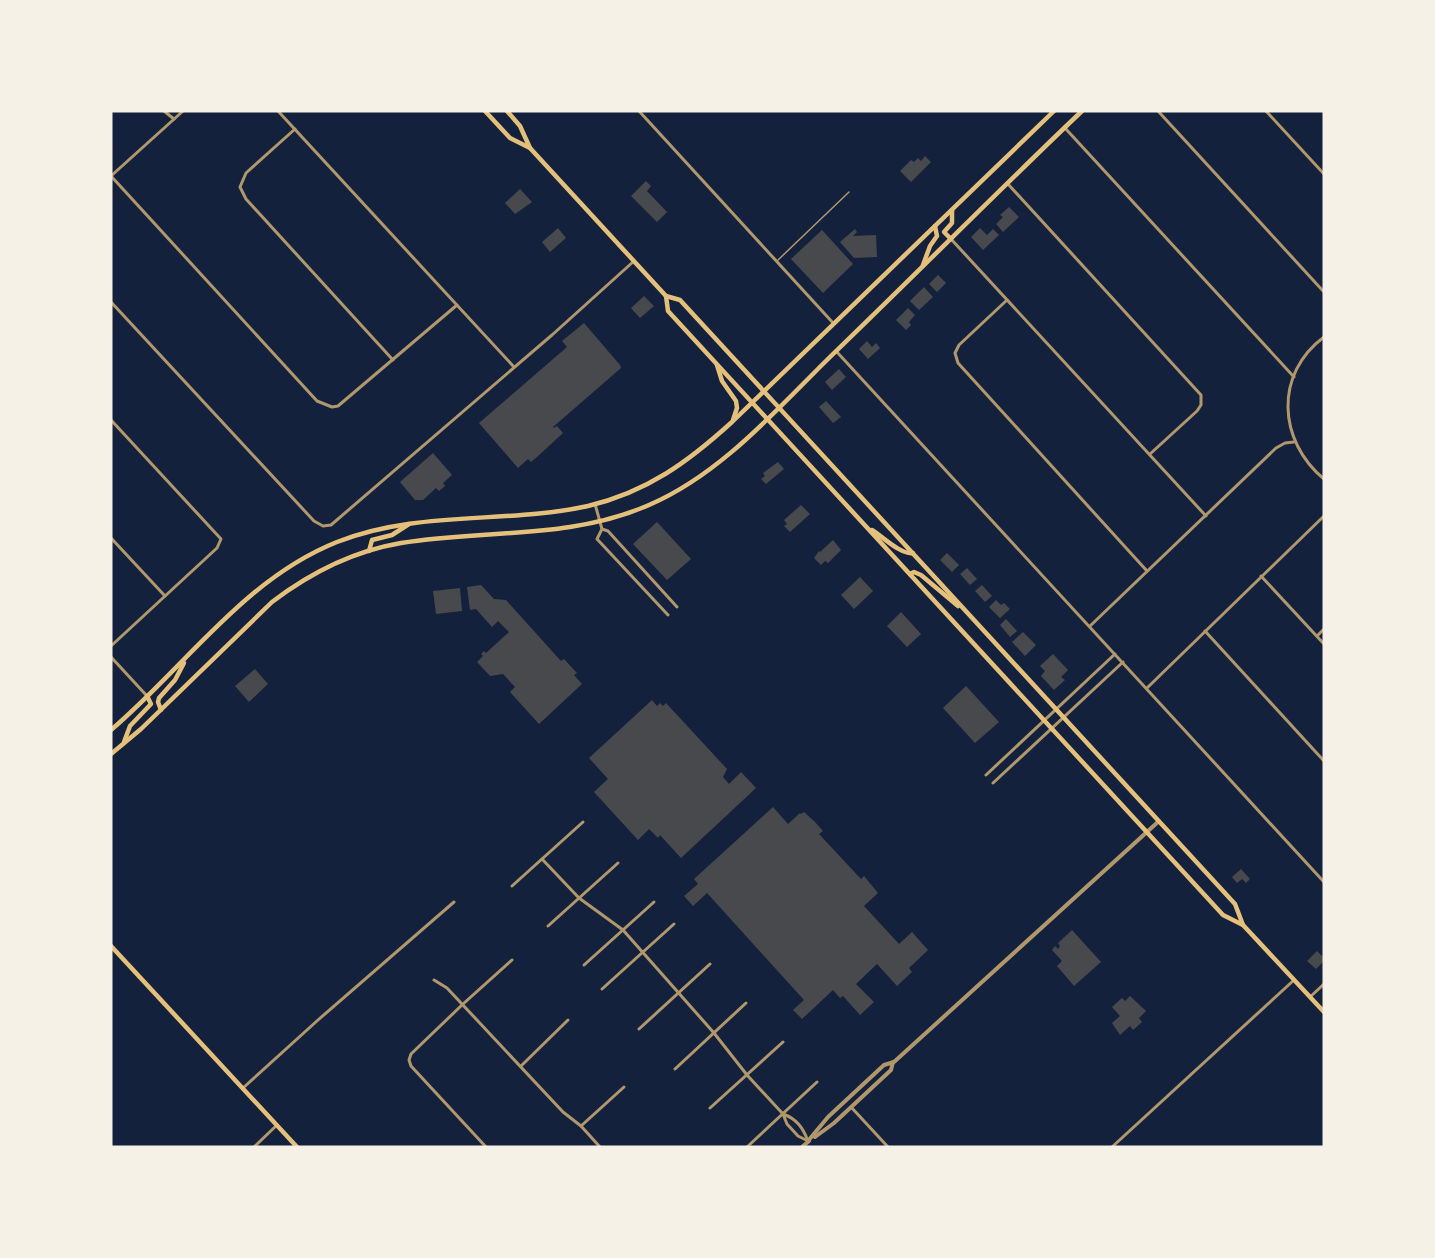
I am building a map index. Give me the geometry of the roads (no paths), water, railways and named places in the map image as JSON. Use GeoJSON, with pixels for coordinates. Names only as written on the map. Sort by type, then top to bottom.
{"type":"FeatureCollection","features":[{"type":"Feature","properties":{"kind":"main road"},"geometry":{"type":"LineString","coordinates":[[485,111],[510,138],[530,148]]}},
{"type":"Feature","properties":{"kind":"main road"},"geometry":{"type":"LineString","coordinates":[[507,111],[520,126],[530,148],[666,296],[680,300],[779,407],[1234,904],[1244,925],[1324,1012]]}},
{"type":"Feature","properties":{"kind":"main road"},"geometry":{"type":"LineString","coordinates":[[111,730],[247,598],[297,562],[336,542],[411,522],[563,510],[595,504],[635,490],[667,474],[704,448],[732,422],[1054,111]]}},
{"type":"Feature","properties":{"kind":"main road"},"geometry":{"type":"LineString","coordinates":[[111,754],[161,710],[261,611],[318,571],[369,551],[420,541],[569,528],[601,522],[645,507],[711,469],[779,407],[1082,111]]}},
{"type":"Feature","properties":{"kind":"main road"},"geometry":{"type":"LineString","coordinates":[[951,239],[944,232],[952,223],[952,210]]}},
{"type":"Feature","properties":{"kind":"main road"},"geometry":{"type":"LineString","coordinates":[[922,266],[937,236],[935,226]]}},
{"type":"Feature","properties":{"kind":"main road"},"geometry":{"type":"LineString","coordinates":[[666,296],[668,311],[752,403],[1223,915],[1244,925]]}},
{"type":"Feature","properties":{"kind":"main road"},"geometry":{"type":"LineString","coordinates":[[716,363],[722,381],[736,401],[736,412],[732,422]]}},
{"type":"Feature","properties":{"kind":"main road"},"geometry":{"type":"LineString","coordinates":[[369,551],[372,540],[392,535],[411,522]]}},
{"type":"Feature","properties":{"kind":"main road"},"geometry":{"type":"LineString","coordinates":[[866,526],[900,551],[906,554],[913,553]]}},
{"type":"Feature","properties":{"kind":"main road"},"geometry":{"type":"LineString","coordinates":[[910,574],[914,572],[921,575],[970,616]]}},
{"type":"Feature","properties":{"kind":"main road"},"geometry":{"type":"LineString","coordinates":[[161,710],[159,698],[175,680],[186,658]]}},
{"type":"Feature","properties":{"kind":"main road"},"geometry":{"type":"LineString","coordinates":[[123,744],[130,726],[151,704],[147,696]]}},
{"type":"Feature","properties":{"kind":"main road"},"geometry":{"type":"LineString","coordinates":[[111,945],[297,1147]]}},
{"type":"Feature","properties":{"kind":"street"},"geometry":{"type":"LineString","coordinates":[[164,111],[174,119]]}},
{"type":"Feature","properties":{"kind":"street"},"geometry":{"type":"LineString","coordinates":[[183,111],[111,176],[317,401],[332,407],[338,406],[457,304]]}},
{"type":"Feature","properties":{"kind":"street"},"geometry":{"type":"LineString","coordinates":[[278,111],[514,367]]}},
{"type":"Feature","properties":{"kind":"street"},"geometry":{"type":"LineString","coordinates":[[639,111],[834,324]]}},
{"type":"Feature","properties":{"kind":"street"},"geometry":{"type":"LineString","coordinates":[[1158,111],[1324,292]]}},
{"type":"Feature","properties":{"kind":"street"},"geometry":{"type":"LineString","coordinates":[[1266,111],[1324,174]]}},
{"type":"Feature","properties":{"kind":"street"},"geometry":{"type":"LineString","coordinates":[[1065,128],[1293,376]]}},
{"type":"Feature","properties":{"kind":"street"},"geometry":{"type":"LineString","coordinates":[[295,129],[246,173],[240,187],[246,200],[393,360]]}},
{"type":"Feature","properties":{"kind":"street"},"geometry":{"type":"LineString","coordinates":[[1008,183],[1197,389],[1202,400],[1197,411],[1150,454]]}},
{"type":"Feature","properties":{"kind":"street"},"geometry":{"type":"LineString","coordinates":[[951,239],[1206,516]]}},
{"type":"Feature","properties":{"kind":"street"},"geometry":{"type":"LineString","coordinates":[[111,302],[314,521],[323,526],[332,525],[634,261]]}},
{"type":"Feature","properties":{"kind":"street"},"geometry":{"type":"LineString","coordinates":[[1007,300],[958,345],[955,353],[958,363],[1148,571]]}},
{"type":"Feature","properties":{"kind":"street"},"geometry":{"type":"LineString","coordinates":[[1324,337],[1303,358],[1293,376],[1288,414],[1294,441],[1300,453],[1313,470],[1324,479]]}},
{"type":"Feature","properties":{"kind":"street"},"geometry":{"type":"LineString","coordinates":[[836,351],[1324,882]]}},
{"type":"Feature","properties":{"kind":"street"},"geometry":{"type":"LineString","coordinates":[[111,420],[221,539],[217,548],[111,646]]}},
{"type":"Feature","properties":{"kind":"street"},"geometry":{"type":"LineString","coordinates":[[1089,627],[1276,448],[1294,441]]}},
{"type":"Feature","properties":{"kind":"street"},"geometry":{"type":"LineString","coordinates":[[595,504],[602,529],[597,539],[668,615]]}},
{"type":"Feature","properties":{"kind":"street"},"geometry":{"type":"LineString","coordinates":[[1146,688],[1324,516]]}},
{"type":"Feature","properties":{"kind":"street"},"geometry":{"type":"LineString","coordinates":[[602,529],[608,532],[677,607]]}},
{"type":"Feature","properties":{"kind":"street"},"geometry":{"type":"LineString","coordinates":[[111,538],[165,596]]}},
{"type":"Feature","properties":{"kind":"street"},"geometry":{"type":"LineString","coordinates":[[1261,576],[1324,645]]}},
{"type":"Feature","properties":{"kind":"street"},"geometry":{"type":"LineString","coordinates":[[1317,636],[1324,630]]}},
{"type":"Feature","properties":{"kind":"street"},"geometry":{"type":"LineString","coordinates":[[1205,631],[1324,761]]}},
{"type":"Feature","properties":{"kind":"street"},"geometry":{"type":"LineString","coordinates":[[986,775],[1115,654]]}},
{"type":"Feature","properties":{"kind":"street"},"geometry":{"type":"LineString","coordinates":[[111,657],[147,696]]}},
{"type":"Feature","properties":{"kind":"street"},"geometry":{"type":"LineString","coordinates":[[993,783],[1123,662]]}},
{"type":"Feature","properties":{"kind":"street"},"geometry":{"type":"LineString","coordinates":[[802,1147],[828,1117],[884,1065],[894,1062],[1158,821]]}},
{"type":"Feature","properties":{"kind":"street"},"geometry":{"type":"LineString","coordinates":[[512,886],[583,822]]}},
{"type":"Feature","properties":{"kind":"street"},"geometry":{"type":"LineString","coordinates":[[542,859],[579,898],[623,930],[644,952],[747,1075],[783,1114],[787,1124],[798,1136],[808,1141]]}},
{"type":"Feature","properties":{"kind":"street"},"geometry":{"type":"LineString","coordinates":[[548,926],[618,864]]}},
{"type":"Feature","properties":{"kind":"street"},"geometry":{"type":"LineString","coordinates":[[243,1088],[454,902]]}},
{"type":"Feature","properties":{"kind":"street"},"geometry":{"type":"LineString","coordinates":[[584,965],[654,902]]}},
{"type":"Feature","properties":{"kind":"street"},"geometry":{"type":"LineString","coordinates":[[602,989],[674,924]]}},
{"type":"Feature","properties":{"kind":"street"},"geometry":{"type":"LineString","coordinates":[[486,1147],[411,1066],[409,1060],[411,1054],[512,960]]}},
{"type":"Feature","properties":{"kind":"street"},"geometry":{"type":"LineString","coordinates":[[639,1029],[710,964]]}},
{"type":"Feature","properties":{"kind":"street"},"geometry":{"type":"LineString","coordinates":[[434,980],[447,988],[463,1004],[563,1112],[581,1126],[600,1147]]}},
{"type":"Feature","properties":{"kind":"street"},"geometry":{"type":"LineString","coordinates":[[1112,1147],[1294,980]]}},
{"type":"Feature","properties":{"kind":"street"},"geometry":{"type":"LineString","coordinates":[[1310,997],[1324,984]]}},
{"type":"Feature","properties":{"kind":"street"},"geometry":{"type":"LineString","coordinates":[[675,1069],[746,1002]]}},
{"type":"Feature","properties":{"kind":"street"},"geometry":{"type":"LineString","coordinates":[[520,1066],[568,1020]]}},
{"type":"Feature","properties":{"kind":"street"},"geometry":{"type":"LineString","coordinates":[[710,1108],[783,1042]]}},
{"type":"Feature","properties":{"kind":"street"},"geometry":{"type":"LineString","coordinates":[[808,1141],[851,1107],[891,1070],[894,1062]]}},
{"type":"Feature","properties":{"kind":"street"},"geometry":{"type":"LineString","coordinates":[[869,1079],[880,1080]]}},
{"type":"Feature","properties":{"kind":"street"},"geometry":{"type":"LineString","coordinates":[[747,1147],[817,1082]]}},
{"type":"Feature","properties":{"kind":"street"},"geometry":{"type":"LineString","coordinates":[[581,1126],[624,1087]]}},
{"type":"Feature","properties":{"kind":"street"},"geometry":{"type":"LineString","coordinates":[[840,1106],[851,1107],[888,1147]]}},
{"type":"Feature","properties":{"kind":"street"},"geometry":{"type":"LineString","coordinates":[[783,1114],[793,1118],[804,1130],[808,1141]]}},
{"type":"Feature","properties":{"kind":"street"},"geometry":{"type":"LineString","coordinates":[[254,1147],[277,1125]]}},
{"type":"Feature","properties":{"kind":"lane"},"geometry":{"type":"LineString","coordinates":[[777,262],[849,192]]}}]}
